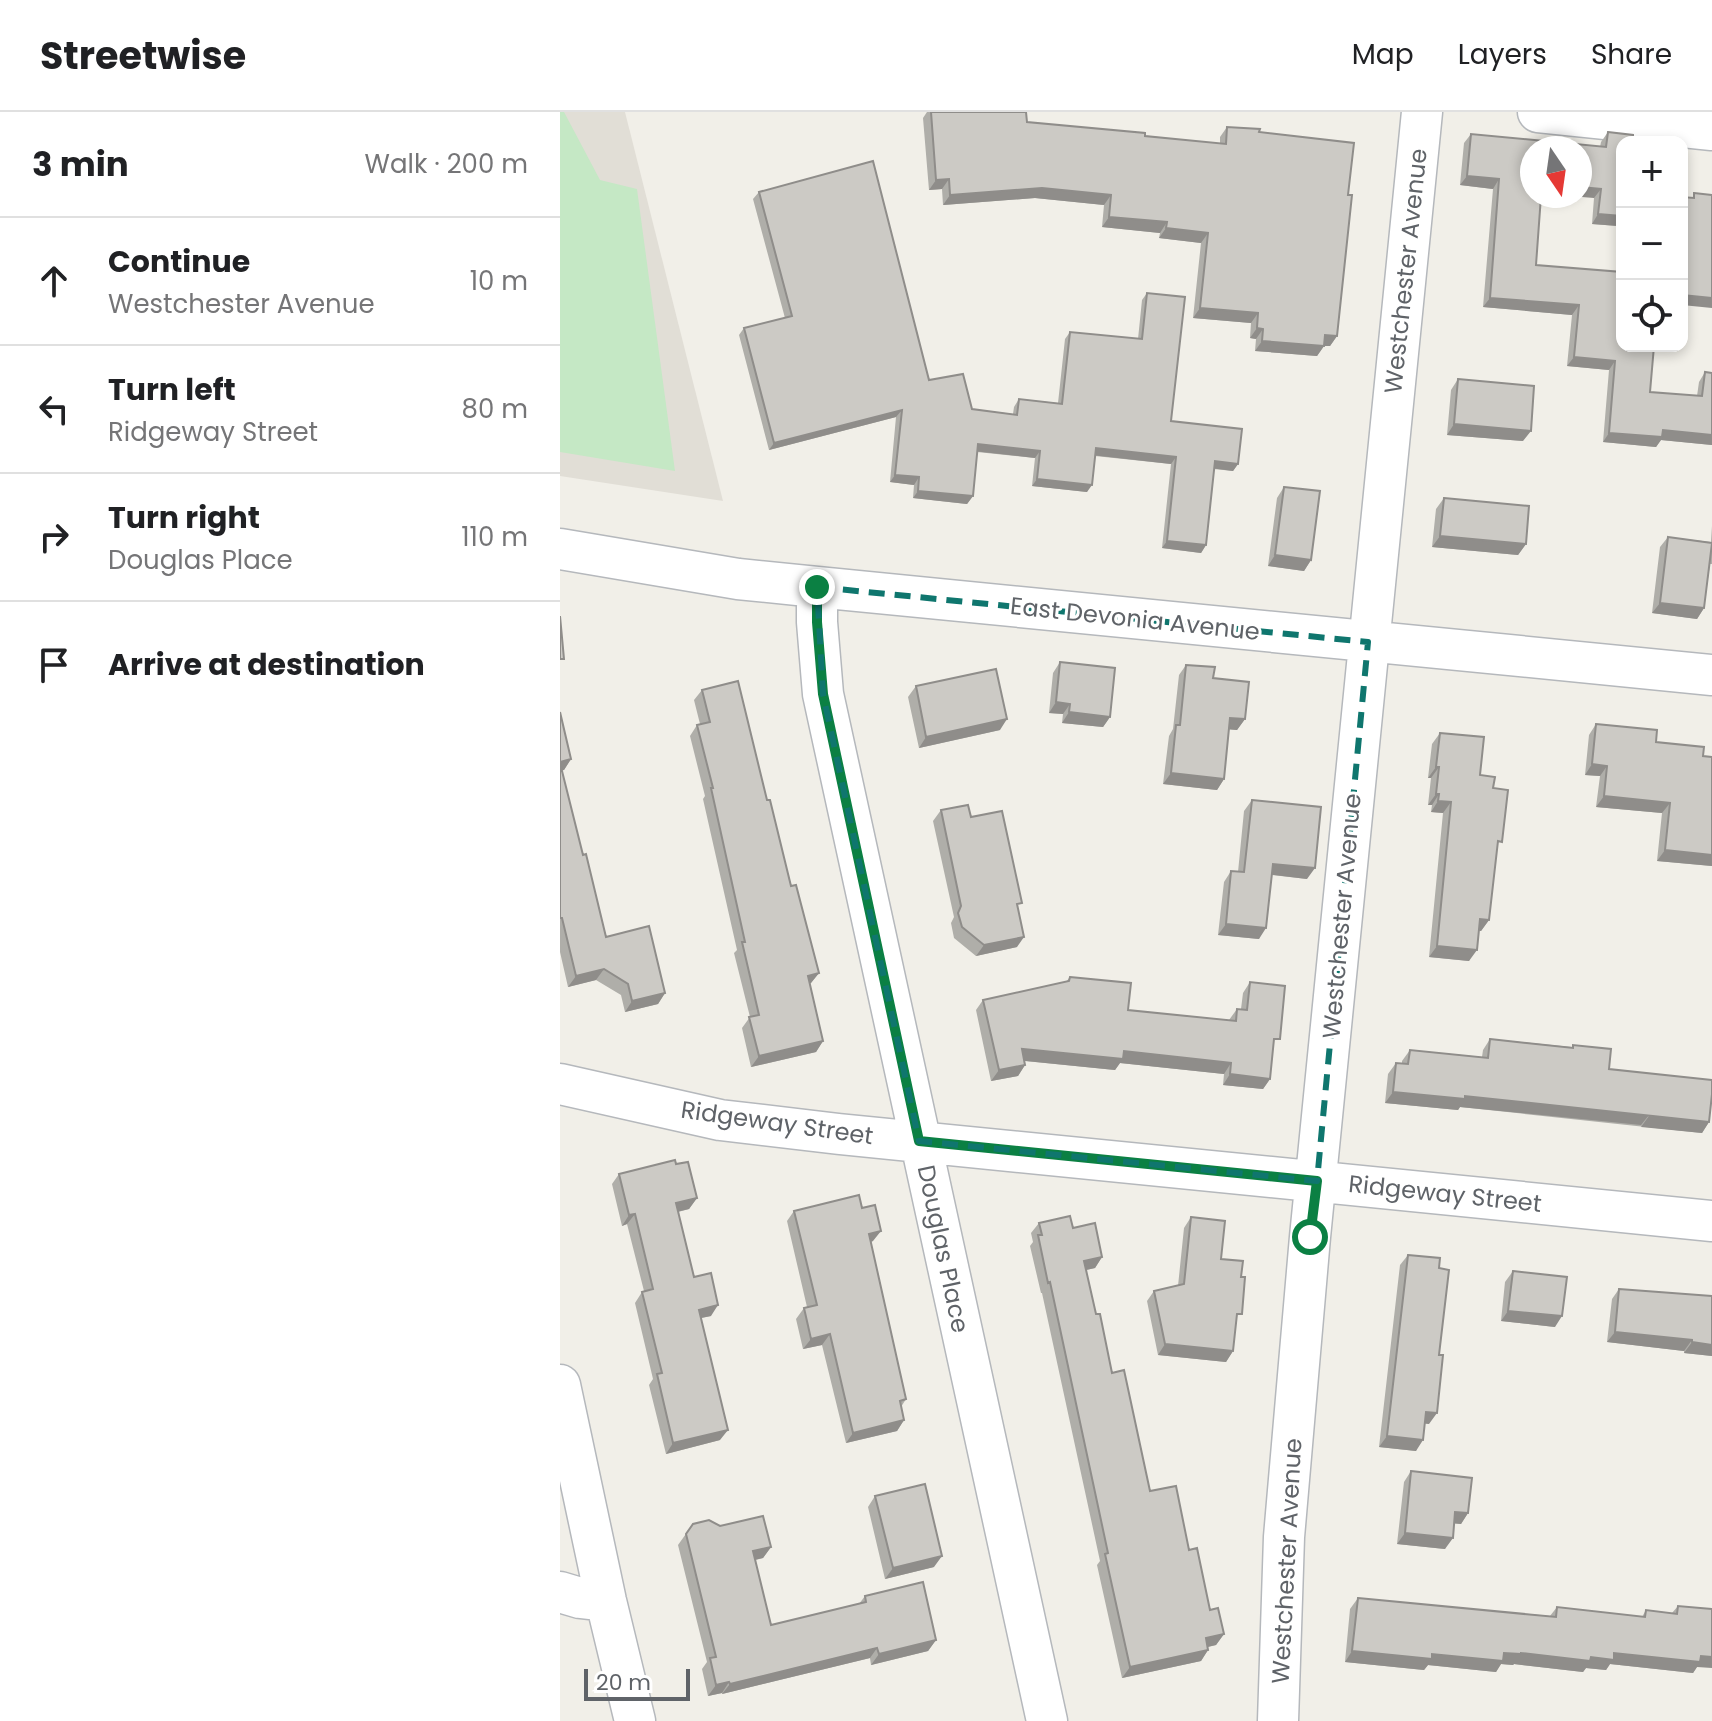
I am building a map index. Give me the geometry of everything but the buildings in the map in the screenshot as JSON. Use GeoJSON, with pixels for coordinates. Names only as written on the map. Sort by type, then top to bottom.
{"type":"FeatureCollection","features":[{"type":"Feature","properties":{"kind":"street","name":"Westchester Avenue"},"geometry":{"type":"LineString","coordinates":[[1278,1721],[1284,1537],[1310,1237],[1422,112]]}},
{"type":"Feature","properties":{"kind":"street"},"geometry":{"type":"LineString","coordinates":[[1538,112],[1712,130]]}},
{"type":"Feature","properties":{"kind":"street","name":"East Devonia Avenue"},"geometry":{"type":"LineString","coordinates":[[560,549],[738,579],[1712,675]]}},
{"type":"Feature","properties":{"kind":"street","name":"Douglas Place"},"geometry":{"type":"LineString","coordinates":[[817,587],[823,694],[1047,1721]]}},
{"type":"Feature","properties":{"kind":"street","name":"Ridgeway Street"},"geometry":{"type":"LineString","coordinates":[[560,1084],[720,1120],[1712,1221]]}},
{"type":"Feature","properties":{"kind":"street"},"geometry":{"type":"LineString","coordinates":[[560,1385],[635,1721]]}},
{"type":"Feature","properties":{"kind":"street"},"geometry":{"type":"LineString","coordinates":[[560,1592],[606,1601]]}},
{"type":"Feature","properties":{"kind":"highlighted area"},"geometry":{"type":"Polygon","coordinates":[[[817,587],[1368,642],[1317,1181],[919,1141],[823,694],[817,587]]]}},
{"type":"Feature","properties":{"kind":"shaded area"},"geometry":{"type":"Polygon","coordinates":[[[560,112],[625,112],[723,501],[560,476],[560,112]]]}},
{"type":"Feature","properties":{"kind":"green space"},"geometry":{"type":"Polygon","coordinates":[[[560,112],[564,112],[600,180],[637,189],[675,471],[560,452],[560,112]]]}},
{"type":"Feature","properties":{"kind":"route"},"geometry":{"type":"LineString","coordinates":[[817,587],[823,694],[919,1141],[1317,1181],[1310,1237]]}}]}
